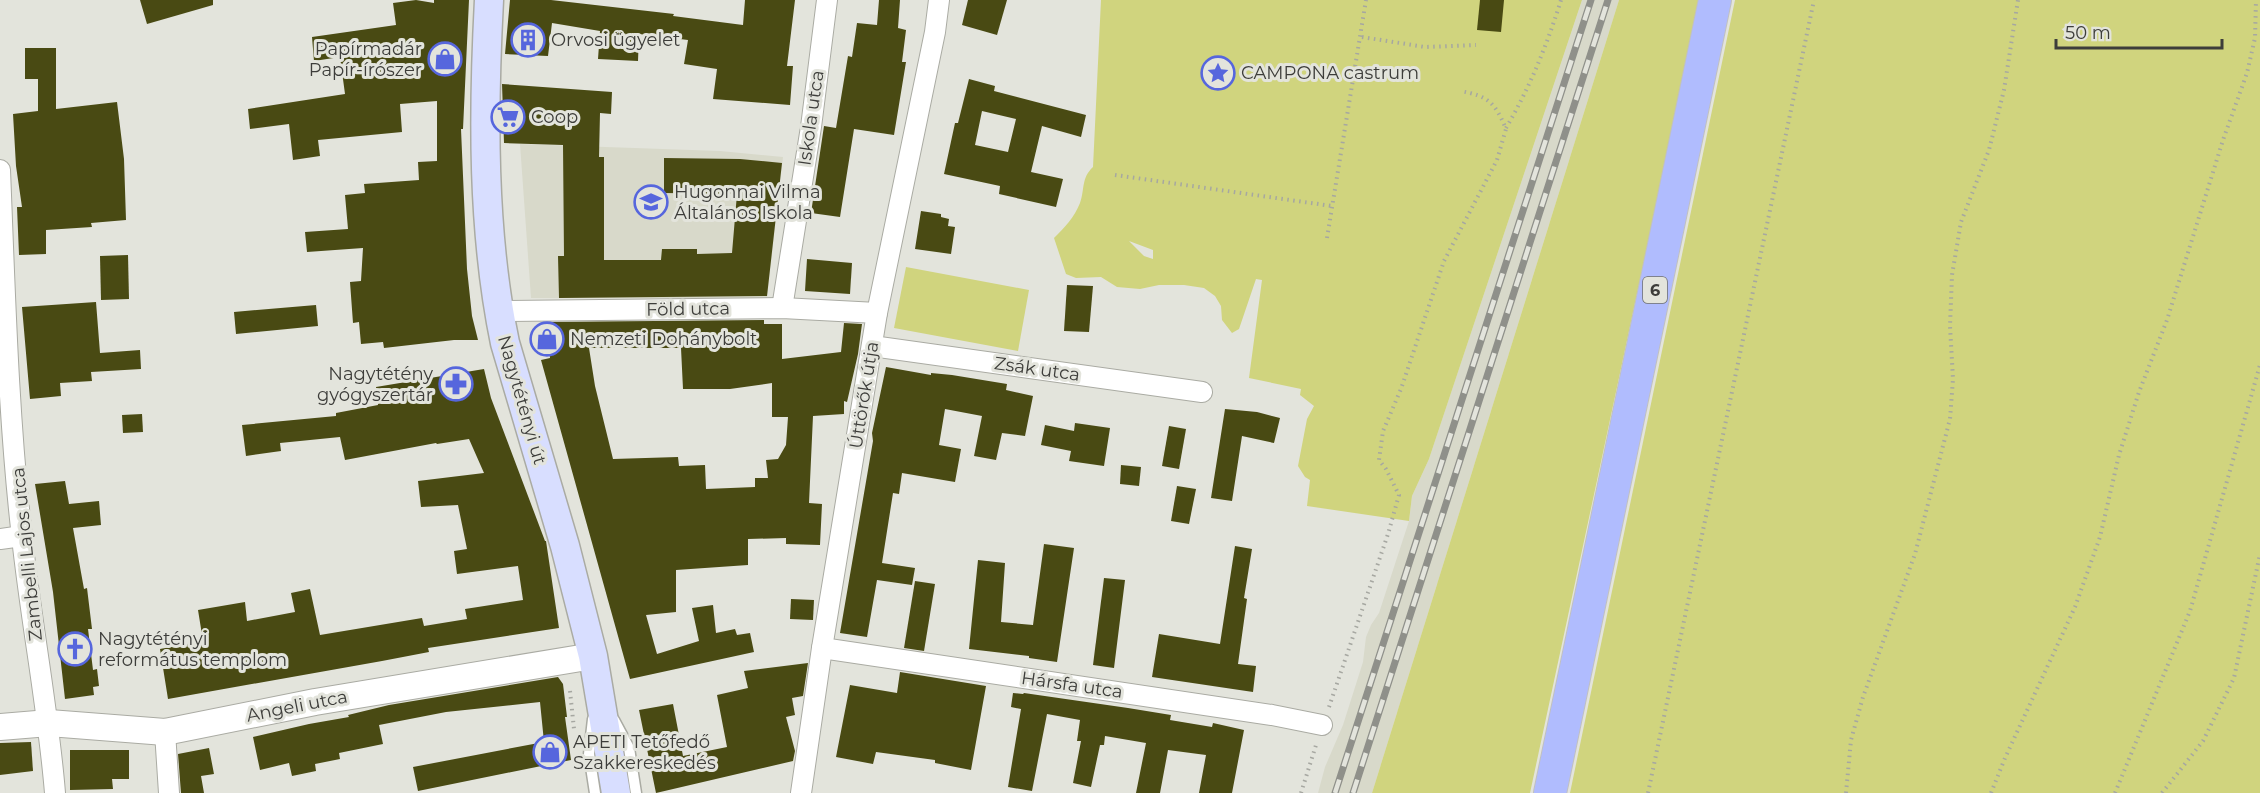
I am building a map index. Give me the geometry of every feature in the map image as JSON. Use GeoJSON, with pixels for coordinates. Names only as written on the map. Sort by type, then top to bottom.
{"type":"FeatureCollection","features":[{"type":"Feature","properties":{"kind":"main road","name":"Nagytétényi út"},"geometry":{"type":"LineString","coordinates":[[489,0],[485,97],[493,265],[498,311],[505,343],[565,546],[593,656],[616,793]]}},
{"type":"Feature","properties":{"kind":"main road","name":"6"},"geometry":{"type":"LineString","coordinates":[[1550,793],[1715,0]]}},
{"type":"Feature","properties":{"kind":"street","name":"Iskola utca"},"geometry":{"type":"LineString","coordinates":[[782,308],[812,127],[827,0]]}},
{"type":"Feature","properties":{"kind":"street","name":"Úttörők útja"},"geometry":{"type":"LineString","coordinates":[[801,793],[822,648],[877,313],[935,32],[939,0]]}},
{"type":"Feature","properties":{"kind":"street","name":"Zambelli Lajos utca"},"geometry":{"type":"LineString","coordinates":[[0,170],[7,344],[22,536],[49,723],[55,793]]}},
{"type":"Feature","properties":{"kind":"street","name":"Föld utca"},"geometry":{"type":"LineString","coordinates":[[498,311],[782,308],[877,313]]}},
{"type":"Feature","properties":{"kind":"street","name":"Zsák utca"},"geometry":{"type":"LineString","coordinates":[[872,346],[1202,392]]}},
{"type":"Feature","properties":{"kind":"street"},"geometry":{"type":"LineString","coordinates":[[0,540],[22,536]]}},
{"type":"Feature","properties":{"kind":"street","name":"Hársfa utca"},"geometry":{"type":"LineString","coordinates":[[822,648],[1272,714],[1322,725]]}},
{"type":"Feature","properties":{"kind":"street","name":"Angeli utca"},"geometry":{"type":"LineString","coordinates":[[0,727],[49,723],[165,732],[315,702],[593,656]]}},
{"type":"Feature","properties":{"kind":"street"},"geometry":{"type":"LineString","coordinates":[[165,732],[169,793]]}},
{"type":"Feature","properties":{"kind":"lane"},"geometry":{"type":"LineString","coordinates":[[595,793],[589,754],[597,689]]}},
{"type":"Feature","properties":{"kind":"lane"},"geometry":{"type":"LineString","coordinates":[[597,689],[629,748],[636,793]]}},
{"type":"Feature","properties":{"kind":"path"},"geometry":{"type":"LineString","coordinates":[[1327,238],[1362,36],[1366,0]]}},
{"type":"Feature","properties":{"kind":"path"},"geometry":{"type":"LineString","coordinates":[[1301,793],[1399,495],[1379,460],[1383,431],[1401,389],[1444,261],[1497,160],[1506,129],[1522,101],[1548,43],[1561,0]]}},
{"type":"Feature","properties":{"kind":"path"},"geometry":{"type":"LineString","coordinates":[[1648,793],[1814,0]]}},
{"type":"Feature","properties":{"kind":"path"},"geometry":{"type":"LineString","coordinates":[[1846,793],[1854,729],[1863,697],[1915,554],[1950,419],[1953,379],[1950,326],[1952,275],[1961,222],[1989,150],[2004,90],[2018,0]]}},
{"type":"Feature","properties":{"kind":"path"},"geometry":{"type":"LineString","coordinates":[[1991,793],[2075,607],[2100,537],[2119,455],[2139,392],[2167,320],[2223,140],[2247,73],[2255,38],[2256,0]]}},
{"type":"Feature","properties":{"kind":"path"},"geometry":{"type":"LineString","coordinates":[[1362,36],[1425,47],[1476,45]]}},
{"type":"Feature","properties":{"kind":"path"},"geometry":{"type":"LineString","coordinates":[[1460,91],[1481,95],[1497,107],[1506,129]]}},
{"type":"Feature","properties":{"kind":"path"},"geometry":{"type":"LineString","coordinates":[[1115,175],[1332,206]]}},
{"type":"Feature","properties":{"kind":"path"},"geometry":{"type":"LineString","coordinates":[[2115,793],[2190,611],[2260,365]]}},
{"type":"Feature","properties":{"kind":"path"},"geometry":{"type":"LineString","coordinates":[[2162,793],[2203,741],[2234,678],[2260,554]]}},
{"type":"Feature","properties":{"kind":"shaded area"},"geometry":{"type":"Polygon","coordinates":[[[1582,0],[1619,0],[1372,793],[1318,793],[1325,767],[1343,725],[1363,662],[1366,637],[1379,613],[1409,521],[1412,496],[1429,459],[1582,0]]]}},
{"type":"Feature","properties":{"kind":"shaded area","name":"Hugonnai Vilma Általános Iskola"},"geometry":{"type":"Polygon","coordinates":[[[520,144],[720,151],[783,157],[767,298],[531,298],[520,144]]]}},
{"type":"Feature","properties":{"kind":"green space"},"geometry":{"type":"Polygon","coordinates":[[[1101,0],[1582,0],[1429,459],[1412,496],[1409,521],[1307,506],[1310,480],[1305,477],[1298,466],[1307,419],[1314,406],[1300,395],[1301,389],[1249,378],[1262,280],[1256,279],[1239,329],[1232,333],[1222,320],[1221,306],[1215,296],[1204,288],[1184,285],[1159,285],[1140,289],[1117,287],[1101,277],[1076,278],[1066,274],[1054,238],[1075,213],[1080,203],[1085,180],[1093,167],[1101,0]],[[1129,241],[1144,256],[1153,259],[1153,250],[1129,241]]]}},
{"type":"Feature","properties":{"kind":"green space"},"geometry":{"type":"Polygon","coordinates":[[[1619,0],[1700,0],[1530,793],[1372,793],[1619,0]]]}},
{"type":"Feature","properties":{"kind":"green space"},"geometry":{"type":"Polygon","coordinates":[[[1735,0],[2260,0],[2260,793],[1570,793],[1735,0]]]}},
{"type":"Feature","properties":{"kind":"green space"},"geometry":{"type":"Polygon","coordinates":[[[906,267],[1029,290],[1018,351],[894,328],[906,267]]]}},
{"type":"Feature","properties":{"kind":"building"},"geometry":{"type":"Polygon","coordinates":[[[140,0],[213,0],[213,5],[147,24],[140,0]]]}},
{"type":"Feature","properties":{"kind":"building"},"geometry":{"type":"Polygon","coordinates":[[[416,0],[434,3],[434,0],[469,0],[463,129],[461,129],[467,269],[472,316],[478,340],[454,340],[384,348],[383,342],[361,344],[359,322],[353,323],[350,282],[361,281],[363,248],[307,252],[305,232],[348,229],[345,195],[365,193],[364,184],[419,180],[418,162],[437,161],[437,101],[400,104],[402,132],[318,140],[320,156],[293,160],[289,124],[250,129],[248,109],[345,94],[340,57],[314,61],[312,37],[396,25],[393,3],[416,0]]]}},
{"type":"Feature","properties":{"kind":"building"},"geometry":{"type":"Polygon","coordinates":[[[510,0],[551,0],[674,14],[673,16],[743,25],[745,0],[795,0],[787,66],[793,66],[790,105],[713,99],[717,69],[684,64],[688,40],[639,34],[638,61],[598,59],[600,31],[552,23],[548,56],[505,54],[510,0]]]}},
{"type":"Feature","properties":{"kind":"building"},"geometry":{"type":"Polygon","coordinates":[[[879,0],[900,0],[898,28],[906,30],[902,62],[906,62],[894,135],[854,129],[840,217],[811,213],[824,126],[836,128],[848,56],[852,57],[857,23],[877,25],[879,0]]]}},
{"type":"Feature","properties":{"kind":"building"},"geometry":{"type":"Polygon","coordinates":[[[968,0],[1007,0],[997,35],[962,25],[968,0]]]}},
{"type":"Feature","properties":{"kind":"building"},"geometry":{"type":"Polygon","coordinates":[[[1480,0],[1504,0],[1501,32],[1477,30],[1480,0]]]}},
{"type":"Feature","properties":{"kind":"building"},"geometry":{"type":"Polygon","coordinates":[[[25,48],[56,48],[56,109],[117,102],[124,159],[126,220],[91,223],[92,227],[46,230],[46,254],[19,255],[17,207],[22,207],[16,166],[13,114],[38,111],[38,79],[25,79],[25,48]]]}},
{"type":"Feature","properties":{"kind":"building"},"geometry":{"type":"Polygon","coordinates":[[[969,79],[995,86],[994,91],[1086,115],[1081,137],[1042,126],[1031,172],[1063,179],[1056,207],[999,194],[1000,186],[944,174],[955,123],[958,123],[969,79]],[[982,111],[975,145],[1008,152],[1016,119],[982,111]]]}},
{"type":"Feature","properties":{"kind":"building"},"geometry":{"type":"Polygon","coordinates":[[[502,84],[612,92],[611,114],[600,113],[599,157],[604,157],[604,260],[661,260],[662,249],[697,249],[697,254],[732,253],[737,194],[664,193],[664,158],[740,159],[782,163],[767,296],[559,298],[558,256],[564,256],[563,145],[504,143],[502,84]]]}},
{"type":"Feature","properties":{"kind":"building"},"geometry":{"type":"Polygon","coordinates":[[[921,211],[941,214],[941,217],[949,219],[948,226],[955,227],[951,254],[915,249],[921,211]]]}},
{"type":"Feature","properties":{"kind":"building"},"geometry":{"type":"Polygon","coordinates":[[[128,255],[129,299],[101,300],[100,256],[128,255]]]}},
{"type":"Feature","properties":{"kind":"building"},"geometry":{"type":"Polygon","coordinates":[[[807,259],[852,263],[850,294],[805,291],[807,259]]]}},
{"type":"Feature","properties":{"kind":"building"},"geometry":{"type":"Polygon","coordinates":[[[1067,285],[1093,286],[1089,332],[1064,331],[1067,285]]]}},
{"type":"Feature","properties":{"kind":"building"},"geometry":{"type":"Polygon","coordinates":[[[96,302],[100,353],[140,350],[141,369],[91,372],[92,381],[60,383],[61,396],[30,399],[22,307],[96,302]]]}},
{"type":"Feature","properties":{"kind":"building"},"geometry":{"type":"Polygon","coordinates":[[[316,305],[318,326],[236,334],[234,312],[316,305]]]}},
{"type":"Feature","properties":{"kind":"building"},"geometry":{"type":"Polygon","coordinates":[[[764,320],[764,324],[782,324],[782,359],[841,352],[844,323],[862,324],[847,402],[844,401],[844,414],[813,416],[809,503],[822,504],[820,545],[786,544],[786,538],[748,539],[748,565],[676,570],[676,612],[646,615],[657,654],[699,641],[692,608],[713,605],[716,633],[735,629],[737,635],[750,633],[754,652],[630,679],[541,360],[550,358],[546,322],[764,320]],[[589,348],[595,386],[613,459],[678,457],[679,466],[705,465],[706,489],[755,487],[755,478],[768,478],[766,460],[778,459],[786,445],[788,417],[772,417],[772,383],[730,389],[683,389],[681,348],[589,348]]]}},
{"type":"Feature","properties":{"kind":"building"},"geometry":{"type":"Polygon","coordinates":[[[886,367],[1007,384],[1006,390],[1033,396],[1025,436],[1002,433],[996,460],[974,456],[982,416],[945,409],[939,445],[961,449],[955,482],[902,473],[899,494],[893,493],[882,563],[915,568],[912,585],[877,580],[867,637],[840,633],[873,441],[872,433],[886,367]]]}},
{"type":"Feature","properties":{"kind":"building"},"geometry":{"type":"Polygon","coordinates":[[[484,369],[491,398],[546,541],[559,628],[428,648],[429,652],[168,699],[160,649],[203,641],[198,610],[245,602],[247,621],[295,612],[291,593],[310,589],[320,635],[422,618],[424,626],[467,619],[465,609],[523,600],[518,566],[457,574],[454,551],[467,549],[458,505],[421,507],[418,481],[484,473],[469,439],[345,460],[340,437],[280,443],[281,451],[246,456],[242,425],[336,416],[336,413],[378,405],[376,387],[484,369]]]}},
{"type":"Feature","properties":{"kind":"building"},"geometry":{"type":"Polygon","coordinates":[[[1225,409],[1257,412],[1280,418],[1274,443],[1242,436],[1232,501],[1211,498],[1225,409]]]}},
{"type":"Feature","properties":{"kind":"building"},"geometry":{"type":"Polygon","coordinates":[[[142,414],[143,432],[123,433],[122,415],[142,414]]]}},
{"type":"Feature","properties":{"kind":"building"},"geometry":{"type":"Polygon","coordinates":[[[1075,423],[1110,428],[1104,466],[1069,461],[1071,451],[1041,445],[1045,425],[1074,431],[1075,423]]]}},
{"type":"Feature","properties":{"kind":"building"},"geometry":{"type":"Polygon","coordinates":[[[1169,426],[1186,429],[1179,469],[1162,466],[1169,426]]]}},
{"type":"Feature","properties":{"kind":"building"},"geometry":{"type":"Polygon","coordinates":[[[1121,465],[1141,467],[1139,486],[1120,484],[1121,465]]]}},
{"type":"Feature","properties":{"kind":"building"},"geometry":{"type":"Polygon","coordinates":[[[65,481],[69,504],[99,501],[101,525],[73,528],[84,589],[87,588],[92,629],[88,629],[93,670],[97,669],[99,686],[93,687],[94,695],[65,699],[53,592],[35,484],[65,481]]]}},
{"type":"Feature","properties":{"kind":"building"},"geometry":{"type":"Polygon","coordinates":[[[1177,486],[1196,489],[1189,524],[1171,521],[1177,486]]]}},
{"type":"Feature","properties":{"kind":"building"},"geometry":{"type":"Polygon","coordinates":[[[1044,544],[1074,548],[1057,662],[1029,658],[1029,656],[969,649],[978,560],[1005,563],[1001,622],[1033,625],[1044,544]]]}},
{"type":"Feature","properties":{"kind":"building"},"geometry":{"type":"Polygon","coordinates":[[[1235,546],[1252,549],[1244,598],[1247,599],[1238,664],[1256,666],[1253,692],[1152,677],[1159,634],[1220,644],[1235,546]]]}},
{"type":"Feature","properties":{"kind":"building"},"geometry":{"type":"Polygon","coordinates":[[[1104,578],[1125,580],[1114,668],[1093,665],[1104,578]]]}},
{"type":"Feature","properties":{"kind":"building"},"geometry":{"type":"Polygon","coordinates":[[[915,581],[935,584],[924,651],[904,648],[915,581]]]}},
{"type":"Feature","properties":{"kind":"building"},"geometry":{"type":"Polygon","coordinates":[[[791,599],[814,600],[813,620],[790,619],[791,599]]]}},
{"type":"Feature","properties":{"kind":"building"},"geometry":{"type":"Polygon","coordinates":[[[808,663],[803,696],[792,698],[795,715],[786,717],[795,751],[793,761],[656,793],[639,710],[673,704],[683,756],[727,747],[717,695],[748,688],[744,671],[808,663]]]}},
{"type":"Feature","properties":{"kind":"building"},"geometry":{"type":"Polygon","coordinates":[[[900,672],[986,686],[971,770],[935,763],[935,760],[876,752],[873,764],[836,757],[850,685],[897,693],[900,672]]]}},
{"type":"Feature","properties":{"kind":"building"},"geometry":{"type":"Polygon","coordinates":[[[558,677],[563,684],[571,760],[418,791],[413,767],[544,742],[540,702],[446,712],[379,725],[383,744],[339,753],[340,759],[315,764],[316,771],[292,776],[289,763],[260,770],[253,737],[349,717],[348,715],[389,705],[558,677]]]}},
{"type":"Feature","properties":{"kind":"building"},"geometry":{"type":"Polygon","coordinates":[[[1013,693],[1128,708],[1171,715],[1170,720],[1212,727],[1213,723],[1244,730],[1232,793],[1199,793],[1206,755],[1168,750],[1160,793],[1136,793],[1146,743],[1105,736],[1104,745],[1100,745],[1091,787],[1073,783],[1081,741],[1077,741],[1080,720],[1047,714],[1032,791],[1008,787],[1021,709],[1011,707],[1013,693]]]}},
{"type":"Feature","properties":{"kind":"building"},"geometry":{"type":"Polygon","coordinates":[[[31,742],[33,771],[0,775],[0,743],[31,742]]]}},
{"type":"Feature","properties":{"kind":"building"},"geometry":{"type":"Polygon","coordinates":[[[209,748],[214,774],[201,776],[204,793],[181,793],[178,754],[209,748]]]}},
{"type":"Feature","properties":{"kind":"building"},"geometry":{"type":"Polygon","coordinates":[[[70,750],[129,750],[129,779],[112,779],[113,789],[70,790],[70,750]]]}},
{"type":"Feature","properties":{"kind":"railway"},"geometry":{"type":"LineString","coordinates":[[1335,793],[1591,0]]}},
{"type":"Feature","properties":{"kind":"railway"},"geometry":{"type":"LineString","coordinates":[[1353,793],[1608,0]]}},
{"type":"Feature","properties":{"kind":"place","name":"Orvosi ügyelet"},"geometry":{"type":"Point","coordinates":[528,40]}},
{"type":"Feature","properties":{"kind":"place","name":"Papírmadár Papír-írószer"},"geometry":{"type":"Point","coordinates":[445,59]}},
{"type":"Feature","properties":{"kind":"place","name":"CAMPONA castrum"},"geometry":{"type":"Point","coordinates":[1218,73]}},
{"type":"Feature","properties":{"kind":"place","name":"Coop"},"geometry":{"type":"Point","coordinates":[508,117]}},
{"type":"Feature","properties":{"kind":"place","name":"Hugonnai Vilma Általános Iskola"},"geometry":{"type":"Point","coordinates":[651,202]}},
{"type":"Feature","properties":{"kind":"place","name":"Nemzeti Dohánybolt"},"geometry":{"type":"Point","coordinates":[547,339]}},
{"type":"Feature","properties":{"kind":"place","name":"Nagytétény gyógyszertár"},"geometry":{"type":"Point","coordinates":[456,384]}},
{"type":"Feature","properties":{"kind":"place","name":"Nagytétényi református templom"},"geometry":{"type":"Point","coordinates":[75,649]}},
{"type":"Feature","properties":{"kind":"place","name":"APETI Tetőfedő Szakkereskedés"},"geometry":{"type":"Point","coordinates":[550,752]}}]}
